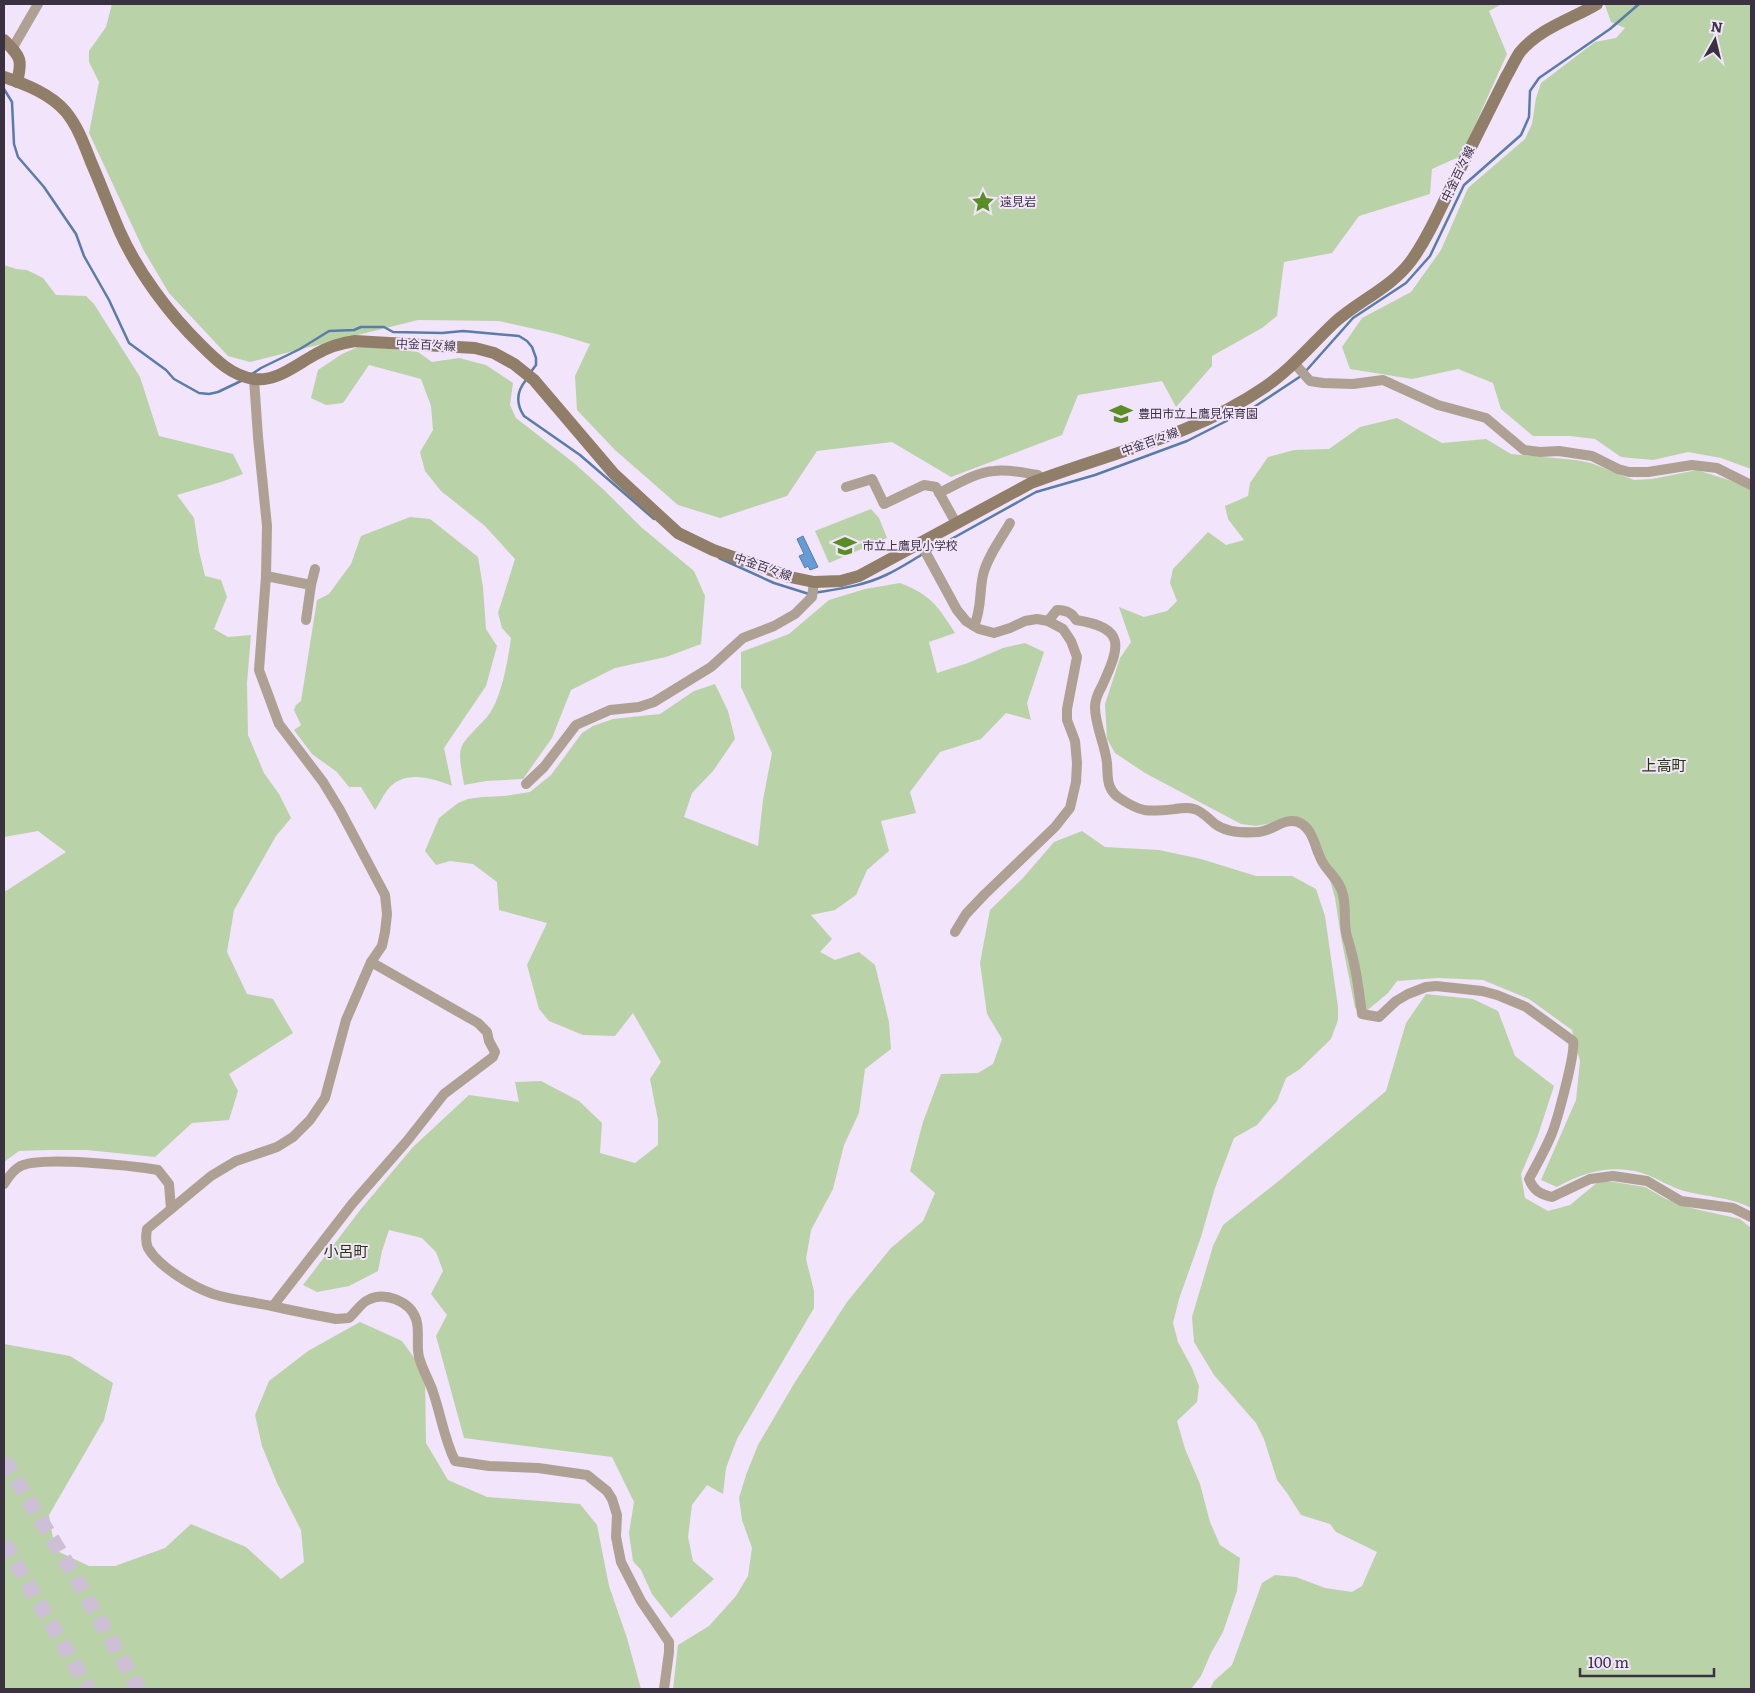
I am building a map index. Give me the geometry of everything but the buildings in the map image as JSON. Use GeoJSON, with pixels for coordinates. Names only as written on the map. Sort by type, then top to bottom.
{"type":"FeatureCollection","features":[{"type":"Feature","properties":{"kind":"main road","name":"中金百々線"},"geometry":{"type":"LineString","coordinates":[[9,79],[49,97],[64,110],[77,126],[121,234],[152,289],[184,329],[219,363],[236,374],[254,379],[272,377],[287,372],[316,354],[339,344],[355,341],[475,348],[494,353],[514,364],[534,380],[614,474],[678,532],[713,550],[790,578],[814,584],[841,581],[859,576],[1040,480],[1173,435],[1229,408],[1264,388],[1296,366],[1335,323],[1398,276],[1410,262],[1427,235],[1506,77],[1520,53],[1535,38],[1552,27],[1597,4]]}},
{"type":"Feature","properties":{"kind":"main road"},"geometry":{"type":"LineString","coordinates":[[8,44],[20,59],[21,66],[9,79]]}},
{"type":"Feature","properties":{"kind":"street"},"geometry":{"type":"LineString","coordinates":[[8,44],[38,4]]}},
{"type":"Feature","properties":{"kind":"street"},"geometry":{"type":"LineString","coordinates":[[1296,366],[1310,381],[1354,384],[1384,380],[1438,405],[1486,418],[1524,450],[1540,452],[1559,451],[1592,456],[1618,469],[1629,472],[1648,472],[1692,465],[1717,468],[1751,484]]}},
{"type":"Feature","properties":{"kind":"street"},"geometry":{"type":"LineString","coordinates":[[254,379],[267,526],[266,576],[259,670],[279,724],[323,782],[385,895],[387,914],[385,932],[382,946],[372,962],[346,1020],[324,1098],[310,1120],[293,1137],[277,1147],[236,1161],[211,1176],[147,1229],[148,1247],[156,1258],[172,1272],[213,1294],[336,1319],[349,1318],[367,1300],[380,1297],[393,1298],[411,1309],[417,1319],[418,1356],[433,1392],[455,1461],[489,1466],[538,1468],[587,1475],[607,1491],[612,1499],[617,1515],[616,1537],[621,1562],[641,1601],[669,1642],[664,1689]]}},
{"type":"Feature","properties":{"kind":"street"},"geometry":{"type":"LineString","coordinates":[[939,493],[992,471],[1005,470],[1038,475],[1040,480]]}},
{"type":"Feature","properties":{"kind":"street"},"geometry":{"type":"LineString","coordinates":[[846,487],[872,478],[884,504],[924,485],[936,487],[956,523]]}},
{"type":"Feature","properties":{"kind":"street"},"geometry":{"type":"LineString","coordinates":[[974,626],[981,603],[983,576],[1010,523]]}},
{"type":"Feature","properties":{"kind":"street"},"geometry":{"type":"LineString","coordinates":[[921,544],[957,610],[966,621],[979,629],[994,633],[1025,621],[1037,619],[1048,621],[1063,629],[1071,641],[1077,657],[1067,709],[1067,720],[1075,741],[1077,763],[1076,782],[1070,808],[1055,827],[966,914],[955,932]]}},
{"type":"Feature","properties":{"kind":"street"},"geometry":{"type":"LineString","coordinates":[[306,620],[315,569]]}},
{"type":"Feature","properties":{"kind":"street"},"geometry":{"type":"LineString","coordinates":[[266,576],[311,586]]}},
{"type":"Feature","properties":{"kind":"street"},"geometry":{"type":"LineString","coordinates":[[526,784],[544,767],[576,725],[610,710],[639,707],[654,702],[711,667],[743,638],[774,626],[795,614],[812,597],[814,584]]}},
{"type":"Feature","properties":{"kind":"street"},"geometry":{"type":"LineString","coordinates":[[1048,621],[1057,610],[1062,610],[1074,616],[1076,620],[1095,624],[1110,631],[1116,641],[1116,648],[1108,672],[1097,694],[1095,708],[1107,763],[1109,787],[1116,795],[1143,811],[1195,809],[1225,830],[1236,832],[1261,832],[1287,821],[1299,822],[1308,828],[1319,855],[1343,893],[1346,933],[1362,1014],[1379,1017],[1396,1001],[1426,987],[1436,986],[1482,991],[1526,1007],[1573,1042],[1572,1058],[1556,1123],[1528,1179],[1537,1191],[1552,1197],[1590,1179],[1613,1176],[1647,1181],[1681,1201],[1733,1208],[1751,1217]]}},
{"type":"Feature","properties":{"kind":"street"},"geometry":{"type":"LineString","coordinates":[[272,1306],[352,1204],[407,1141],[444,1094],[493,1058],[495,1052],[487,1032],[478,1023],[372,962]]}},
{"type":"Feature","properties":{"kind":"street"},"geometry":{"type":"LineString","coordinates":[[4,1184],[10,1174],[19,1166],[28,1163],[67,1162],[131,1165],[158,1170],[169,1184],[172,1209]]}},
{"type":"Feature","properties":{"kind":"green space"},"geometry":{"type":"Polygon","coordinates":[[[112,4],[1502,4],[1489,11],[1507,54],[1461,156],[1432,169],[1430,194],[1359,216],[1332,253],[1284,262],[1277,316],[1262,328],[1212,356],[1212,366],[1176,407],[1162,381],[1078,395],[1062,435],[951,477],[892,442],[817,451],[787,496],[720,518],[678,505],[615,450],[577,410],[575,376],[590,344],[557,334],[499,321],[418,320],[250,362],[228,356],[169,293],[144,251],[89,133],[99,82],[89,62],[89,51],[106,27],[112,4]]]}},
{"type":"Feature","properties":{"kind":"green space"},"geometry":{"type":"Polygon","coordinates":[[[1606,4],[1751,4],[1751,469],[1721,458],[1688,452],[1653,460],[1621,457],[1595,439],[1570,436],[1533,436],[1501,409],[1493,383],[1458,369],[1412,379],[1350,369],[1342,347],[1362,318],[1411,292],[1441,250],[1468,188],[1525,139],[1532,124],[1536,98],[1541,83],[1595,42],[1616,38],[1625,28],[1611,22],[1606,4]]]}},
{"type":"Feature","properties":{"kind":"green space"},"geometry":{"type":"Polygon","coordinates":[[[4,265],[27,270],[43,278],[56,295],[86,296],[94,304],[140,377],[159,436],[233,454],[243,474],[177,495],[194,518],[205,576],[221,580],[227,597],[214,629],[228,637],[251,635],[247,683],[248,735],[264,773],[279,794],[291,818],[276,836],[234,910],[227,952],[247,994],[273,999],[293,1033],[229,1074],[238,1091],[229,1120],[192,1123],[155,1157],[87,1150],[48,1150],[19,1151],[4,1162],[4,890],[6,891],[66,852],[38,831],[4,837],[4,265]]]}},
{"type":"Feature","properties":{"kind":"green space"},"geometry":{"type":"Polygon","coordinates":[[[360,346],[418,352],[432,362],[459,358],[486,365],[513,383],[510,405],[516,418],[574,463],[641,527],[694,571],[705,596],[701,644],[666,657],[615,668],[571,690],[552,738],[523,779],[486,781],[464,785],[460,760],[464,743],[490,713],[501,687],[511,638],[502,628],[498,613],[515,559],[485,526],[441,491],[425,471],[420,452],[433,430],[431,406],[421,379],[369,365],[343,403],[326,405],[311,398],[318,370],[342,354],[360,346]]]}},
{"type":"Feature","properties":{"kind":"green space"},"geometry":{"type":"Polygon","coordinates":[[[1397,418],[1442,443],[1486,439],[1511,454],[1591,463],[1634,480],[1652,479],[1697,470],[1751,489],[1751,1208],[1727,1199],[1684,1191],[1648,1175],[1631,1170],[1598,1171],[1577,1177],[1557,1187],[1541,1180],[1576,1100],[1580,1061],[1572,1030],[1529,999],[1483,980],[1438,978],[1397,981],[1388,993],[1364,1013],[1355,1008],[1335,898],[1328,873],[1313,854],[1304,824],[1278,822],[1256,826],[1241,824],[1145,773],[1115,753],[1107,739],[1105,704],[1120,658],[1131,642],[1119,607],[1144,617],[1167,611],[1177,601],[1170,583],[1173,569],[1208,532],[1226,545],[1244,540],[1228,519],[1225,506],[1248,496],[1250,483],[1268,457],[1294,450],[1329,449],[1360,427],[1397,418]]]}},
{"type":"Feature","properties":{"kind":"green space"},"geometry":{"type":"Polygon","coordinates":[[[871,509],[879,518],[887,538],[829,563],[815,531],[871,509]]]}},
{"type":"Feature","properties":{"kind":"green space"},"geometry":{"type":"Polygon","coordinates":[[[410,517],[430,519],[478,557],[483,587],[486,629],[497,646],[486,686],[444,748],[452,786],[428,778],[412,777],[404,779],[390,787],[375,810],[361,787],[349,787],[337,772],[312,754],[294,730],[301,725],[294,710],[301,701],[317,600],[329,594],[351,564],[361,536],[410,517]]]}},
{"type":"Feature","properties":{"kind":"green space"},"geometry":{"type":"Polygon","coordinates":[[[900,583],[911,587],[933,602],[955,633],[929,642],[937,673],[968,663],[1003,648],[1025,643],[1044,652],[1027,703],[1031,720],[1006,713],[981,739],[940,752],[910,792],[916,813],[881,821],[889,851],[867,870],[856,895],[835,910],[811,915],[832,939],[820,952],[835,960],[859,952],[875,965],[889,1022],[891,1049],[865,1069],[859,1113],[844,1145],[833,1189],[811,1230],[806,1259],[814,1291],[814,1308],[737,1439],[726,1468],[723,1494],[707,1485],[692,1505],[688,1537],[693,1561],[714,1579],[671,1618],[652,1594],[641,1570],[633,1561],[629,1533],[634,1502],[612,1457],[464,1438],[436,1336],[447,1315],[431,1294],[443,1271],[436,1252],[422,1238],[389,1230],[378,1271],[349,1286],[317,1292],[303,1285],[361,1209],[413,1147],[469,1095],[519,1102],[515,1082],[541,1081],[579,1101],[602,1123],[600,1153],[635,1163],[658,1145],[658,1120],[650,1079],[661,1062],[633,1013],[615,1036],[583,1035],[549,1021],[539,1009],[527,965],[547,923],[499,910],[497,882],[473,864],[450,861],[436,865],[425,851],[439,818],[458,803],[468,799],[530,792],[551,775],[582,733],[593,726],[613,719],[660,714],[694,691],[715,684],[728,711],[735,739],[713,771],[692,793],[684,817],[758,846],[763,800],[772,753],[741,687],[741,652],[789,634],[829,600],[865,589],[900,583]]]}},
{"type":"Feature","properties":{"kind":"green space"},"geometry":{"type":"Polygon","coordinates":[[[1082,831],[1105,847],[1159,850],[1201,859],[1256,876],[1292,876],[1316,889],[1325,916],[1338,1007],[1338,1020],[1331,1039],[1300,1069],[1286,1078],[1277,1101],[1257,1125],[1234,1138],[1215,1188],[1173,1323],[1178,1342],[1199,1386],[1197,1402],[1177,1421],[1185,1449],[1200,1484],[1210,1522],[1220,1545],[1240,1558],[1237,1591],[1223,1632],[1201,1676],[1191,1689],[673,1689],[678,1645],[709,1626],[736,1596],[748,1576],[752,1548],[742,1520],[739,1498],[758,1445],[795,1382],[847,1302],[891,1248],[923,1221],[935,1193],[910,1171],[923,1122],[941,1074],[978,1073],[993,1064],[1002,1039],[987,1014],[980,963],[990,910],[1023,878],[1054,842],[1082,831]]]}},
{"type":"Feature","properties":{"kind":"green space"},"geometry":{"type":"Polygon","coordinates":[[[1426,994],[1473,999],[1498,1011],[1515,1056],[1554,1086],[1538,1135],[1521,1174],[1525,1198],[1548,1211],[1570,1205],[1598,1182],[1614,1182],[1645,1187],[1666,1199],[1691,1208],[1740,1219],[1751,1228],[1751,1689],[1210,1689],[1214,1681],[1232,1665],[1262,1583],[1275,1575],[1296,1577],[1325,1588],[1352,1592],[1362,1586],[1377,1552],[1336,1532],[1330,1524],[1301,1515],[1277,1480],[1264,1439],[1256,1423],[1214,1375],[1194,1342],[1192,1317],[1213,1246],[1223,1225],[1386,1091],[1406,1023],[1426,994]]]}},
{"type":"Feature","properties":{"kind":"green space"},"geometry":{"type":"Polygon","coordinates":[[[360,1322],[402,1341],[425,1373],[426,1443],[448,1480],[487,1497],[580,1504],[597,1525],[609,1586],[627,1638],[641,1689],[4,1689],[4,1344],[70,1356],[113,1383],[104,1420],[49,1515],[55,1550],[89,1566],[115,1566],[165,1548],[191,1524],[246,1547],[281,1579],[304,1562],[301,1530],[277,1483],[262,1446],[255,1415],[269,1381],[308,1351],[360,1322]]]}},
{"type":"Feature","properties":{"kind":"water"},"geometry":{"type":"Polygon","coordinates":[[[803,536],[818,567],[810,570],[808,566],[805,568],[799,556],[804,554],[797,539],[803,536]]]}},
{"type":"Feature","properties":{"kind":"waterway"},"geometry":{"type":"LineString","coordinates":[[1305,372],[1353,318],[1406,283],[1430,256],[1464,185],[1521,135],[1529,117],[1530,91],[1539,78],[1610,29],[1639,4]]}},
{"type":"Feature","properties":{"kind":"waterway"},"geometry":{"type":"LineString","coordinates":[[4,89],[12,102],[14,144],[18,157],[44,187],[76,234],[84,256],[109,300],[129,343],[166,370],[174,379],[199,393],[209,394],[218,392],[241,381]]}},
{"type":"Feature","properties":{"kind":"waterway"},"geometry":{"type":"LineString","coordinates":[[252,374],[300,349],[329,331],[354,330],[361,327],[384,327],[393,332],[442,333],[463,331],[519,336],[532,347],[536,358],[536,365],[530,373]]}},
{"type":"Feature","properties":{"kind":"waterway"},"geometry":{"type":"LineString","coordinates":[[928,552],[1036,492],[1095,475],[1187,441],[1254,407],[1301,376]]}},
{"type":"Feature","properties":{"kind":"waterway"},"geometry":{"type":"LineString","coordinates":[[526,380],[520,389],[518,398],[524,416],[580,455],[654,519]]}},
{"type":"Feature","properties":{"kind":"waterway"},"geometry":{"type":"LineString","coordinates":[[814,593],[850,587],[877,579],[923,554]]}},
{"type":"Feature","properties":{"kind":"waterway"},"geometry":{"type":"LineString","coordinates":[[719,558],[774,583],[809,594]]}},
{"type":"Feature","properties":{"kind":"tunnel"},"geometry":{"type":"LineString","coordinates":[[4,1460],[73,1573],[139,1689]]}},
{"type":"Feature","properties":{"kind":"tunnel"},"geometry":{"type":"LineString","coordinates":[[4,1543],[89,1689]]}},
{"type":"Feature","properties":{"kind":"place","name":"遠見岩"},"geometry":{"type":"Point","coordinates":[983,202]}},
{"type":"Feature","properties":{"kind":"place","name":"豊田市立上鷹見保育園"},"geometry":{"type":"Point","coordinates":[1121,414]}},
{"type":"Feature","properties":{"kind":"place","name":"市立上鷹見小学校"},"geometry":{"type":"Point","coordinates":[845,546]}},
{"type":"Feature","properties":{"kind":"district","name":"上高町"},"geometry":{"type":"Point","coordinates":[1664,766]}},
{"type":"Feature","properties":{"kind":"district","name":"小呂町"},"geometry":{"type":"Point","coordinates":[346,1252]}}]}
